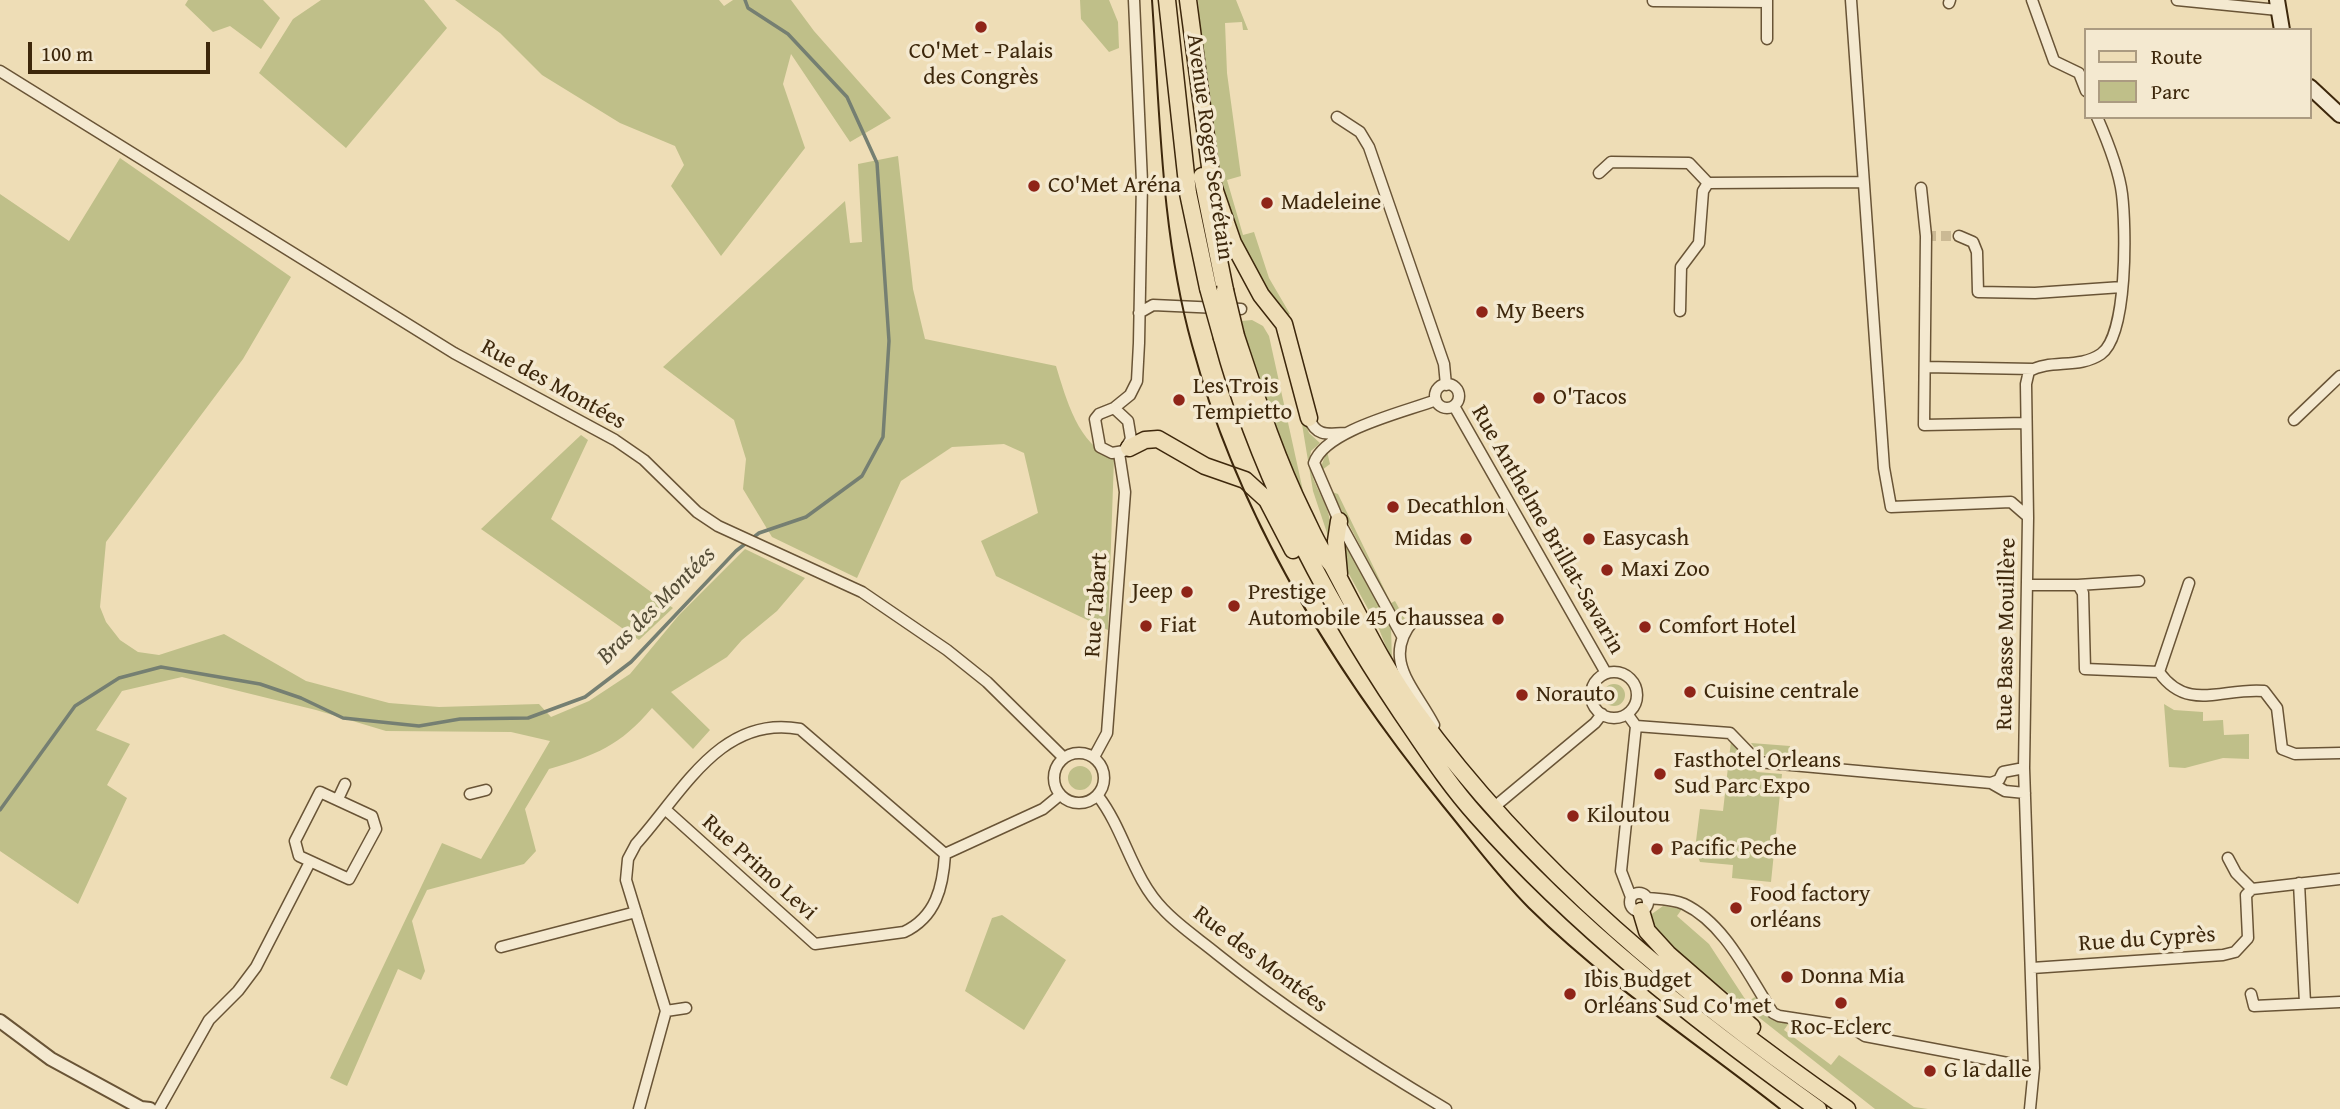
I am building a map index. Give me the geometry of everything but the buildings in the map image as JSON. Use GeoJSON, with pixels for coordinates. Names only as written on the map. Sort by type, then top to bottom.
{"type":"FeatureCollection","features":[{"type":"Feature","properties":{"kind":"main road","name":"Avenue Roger Secrétain"},"geometry":{"type":"LineString","coordinates":[[1167,0],[1188,193],[1208,288],[1292,490],[1323,555],[1340,579],[1380,657],[1416,712],[1493,808],[1569,888],[1668,975],[1784,1065],[1847,1109]]}},
{"type":"Feature","properties":{"kind":"main road","name":"Avenue Roger Secrétain"},"geometry":{"type":"LineString","coordinates":[[1186,0],[1191,96],[1206,207],[1225,290],[1229,337],[1275,488],[1335,608],[1376,677],[1430,758],[1479,819],[1594,935],[1818,1109]]}},
{"type":"Feature","properties":{"kind":"main road"},"geometry":{"type":"LineString","coordinates":[[1186,0],[1212,181],[1233,243],[1261,295],[1284,324],[1309,418]]}},
{"type":"Feature","properties":{"kind":"main road"},"geometry":{"type":"LineString","coordinates":[[2278,5],[2282,28]]}},
{"type":"Feature","properties":{"kind":"main road"},"geometry":{"type":"LineString","coordinates":[[2312,89],[2340,115]]}},
{"type":"Feature","properties":{"kind":"main road"},"geometry":{"type":"LineString","coordinates":[[1124,450],[1145,440],[1158,439],[1192,460],[1234,474],[1255,487],[1270,507],[1334,620],[1376,677]]}},
{"type":"Feature","properties":{"kind":"main road"},"geometry":{"type":"LineString","coordinates":[[1339,521],[1336,541],[1340,579]]}},
{"type":"Feature","properties":{"kind":"main road"},"geometry":{"type":"LineString","coordinates":[[1479,819],[1493,808]]}},
{"type":"Feature","properties":{"kind":"main road"},"geometry":{"type":"LineString","coordinates":[[1644,904],[1647,931],[1676,962],[1763,1036],[1860,1109]]}},
{"type":"Feature","properties":{"kind":"street"},"geometry":{"type":"LineString","coordinates":[[1114,408],[1128,421],[1132,439],[1124,450],[1105,451],[1100,447],[1095,419],[1130,395],[1137,380],[1142,182],[1134,0]]}},
{"type":"Feature","properties":{"kind":"street","name":"Rue Basse Mouillère"},"geometry":{"type":"LineString","coordinates":[[1851,0],[1884,468],[1891,507],[2011,502],[2027,515],[2024,768],[2035,1069],[2030,1109]]}},
{"type":"Feature","properties":{"kind":"street"},"geometry":{"type":"LineString","coordinates":[[2032,0],[2054,61],[2079,73],[2084,86]]}},
{"type":"Feature","properties":{"kind":"street"},"geometry":{"type":"LineString","coordinates":[[2177,0],[2278,5]]}},
{"type":"Feature","properties":{"kind":"street"},"geometry":{"type":"LineString","coordinates":[[1653,1],[1768,1],[1768,39]]}},
{"type":"Feature","properties":{"kind":"street","name":"Rue des Montées"},"geometry":{"type":"LineString","coordinates":[[0,71],[454,353],[615,440],[644,460],[697,512],[758,545],[862,592],[947,650],[1027,719],[1064,758]]}},
{"type":"Feature","properties":{"kind":"street"},"geometry":{"type":"LineString","coordinates":[[1337,117],[1360,132],[1369,146],[1444,364],[1446,385]]}},
{"type":"Feature","properties":{"kind":"street"},"geometry":{"type":"LineString","coordinates":[[2027,515],[2026,384],[2029,371],[2038,366],[2078,363],[2103,353],[2112,344],[2117,331],[2122,287],[2122,192],[2098,119]]}},
{"type":"Feature","properties":{"kind":"street"},"geometry":{"type":"LineString","coordinates":[[1599,173],[1611,162],[1689,163],[1708,183],[1863,182]]}},
{"type":"Feature","properties":{"kind":"street"},"geometry":{"type":"LineString","coordinates":[[1681,311],[1681,267],[1699,243],[1703,191],[1708,183]]}},
{"type":"Feature","properties":{"kind":"street"},"geometry":{"type":"LineString","coordinates":[[1922,188],[1926,236],[1924,425],[2026,423]]}},
{"type":"Feature","properties":{"kind":"street"},"geometry":{"type":"LineString","coordinates":[[1959,236],[1973,242],[1978,252],[1978,292],[2035,293],[2122,287]]}},
{"type":"Feature","properties":{"kind":"street"},"geometry":{"type":"LineString","coordinates":[[1139,313],[1153,305],[1241,309]]}},
{"type":"Feature","properties":{"kind":"street"},"geometry":{"type":"LineString","coordinates":[[1925,367],[2033,369]]}},
{"type":"Feature","properties":{"kind":"street"},"geometry":{"type":"LineString","coordinates":[[2294,420],[2340,376]]}},
{"type":"Feature","properties":{"kind":"street"},"geometry":{"type":"LineString","coordinates":[[1446,385],[1457,390],[1458,400],[1454,406],[1444,407],[1436,400],[1437,390],[1446,385]]}},
{"type":"Feature","properties":{"kind":"street","name":"Rue Anthelme Brillat-Savarin"},"geometry":{"type":"LineString","coordinates":[[1346,433],[1436,400]]}},
{"type":"Feature","properties":{"kind":"street","name":"Rue Anthelme Brillat-Savarin"},"geometry":{"type":"LineString","coordinates":[[1454,406],[1606,673]]}},
{"type":"Feature","properties":{"kind":"street"},"geometry":{"type":"LineString","coordinates":[[1309,418],[1313,427],[1322,434],[1346,433]]}},
{"type":"Feature","properties":{"kind":"street","name":"Avenue Roger Secrétain"},"geometry":{"type":"LineString","coordinates":[[1346,433],[1321,449],[1314,463],[1339,521],[1402,636],[1398,646],[1400,664],[1445,748]]}},
{"type":"Feature","properties":{"kind":"street","name":"Rue Tabart"},"geometry":{"type":"LineString","coordinates":[[1094,757],[1107,733],[1125,492],[1124,450]]}},
{"type":"Feature","properties":{"kind":"street"},"geometry":{"type":"LineString","coordinates":[[2027,585],[2139,582]]}},
{"type":"Feature","properties":{"kind":"street"},"geometry":{"type":"LineString","coordinates":[[2159,672],[2189,583]]}},
{"type":"Feature","properties":{"kind":"street"},"geometry":{"type":"LineString","coordinates":[[2078,585],[2083,593],[2085,669],[2159,672],[2182,694],[2264,691],[2277,708],[2282,749],[2295,754],[2340,753]]}},
{"type":"Feature","properties":{"kind":"street"},"geometry":{"type":"LineString","coordinates":[[1402,636],[1414,620]]}},
{"type":"Feature","properties":{"kind":"street"},"geometry":{"type":"LineString","coordinates":[[1606,673],[1625,674],[1636,685],[1637,701],[1628,715],[1614,718],[1602,714],[1591,696],[1595,682],[1606,673]]}},
{"type":"Feature","properties":{"kind":"street"},"geometry":{"type":"LineString","coordinates":[[1493,808],[1595,723],[1602,714]]}},
{"type":"Feature","properties":{"kind":"street"},"geometry":{"type":"LineString","coordinates":[[1628,715],[1636,726],[1620,871],[1631,897],[1631,908],[1644,904],[1688,906],[1733,950],[1773,1013],[1779,1016],[1851,1027],[1865,1036],[2035,1069]]}},
{"type":"Feature","properties":{"kind":"street"},"geometry":{"type":"LineString","coordinates":[[639,1109],[666,1012],[626,880],[628,859],[636,844],[716,749],[737,737],[778,725],[800,729],[945,855],[1043,809],[1060,794]]}},
{"type":"Feature","properties":{"kind":"street"},"geometry":{"type":"LineString","coordinates":[[1636,726],[1730,733],[1758,762],[1991,783],[1999,780],[2003,772],[2024,768]]}},
{"type":"Feature","properties":{"kind":"street"},"geometry":{"type":"LineString","coordinates":[[1078,753],[1094,757],[1105,775],[1098,796],[1083,804],[1074,803],[1060,794],[1054,780],[1055,772],[1064,758],[1078,753]]}},
{"type":"Feature","properties":{"kind":"street"},"geometry":{"type":"LineString","coordinates":[[1991,783],[2005,792],[2025,793]]}},
{"type":"Feature","properties":{"kind":"street"},"geometry":{"type":"LineString","coordinates":[[338,799],[345,785]]}},
{"type":"Feature","properties":{"kind":"street"},"geometry":{"type":"LineString","coordinates":[[470,794],[486,790]]}},
{"type":"Feature","properties":{"kind":"street"},"geometry":{"type":"LineString","coordinates":[[320,792],[372,816],[376,829],[349,879],[310,862],[299,856],[295,841],[320,792]]}},
{"type":"Feature","properties":{"kind":"street","name":"Rue des Montées"},"geometry":{"type":"LineString","coordinates":[[1098,796],[1114,819],[1130,860],[1163,910],[1233,967],[1317,1028],[1446,1109]]}},
{"type":"Feature","properties":{"kind":"street","name":"Rue Primo Levi"},"geometry":{"type":"LineString","coordinates":[[666,810],[815,944],[904,932],[914,927],[941,893],[945,855]]}},
{"type":"Feature","properties":{"kind":"street"},"geometry":{"type":"LineString","coordinates":[[2228,858],[2236,873],[2252,889],[2340,880]]}},
{"type":"Feature","properties":{"kind":"street"},"geometry":{"type":"LineString","coordinates":[[159,1109],[209,1020],[238,991],[256,967],[310,862]]}},
{"type":"Feature","properties":{"kind":"street"},"geometry":{"type":"LineString","coordinates":[[2299,883],[2305,1003]]}},
{"type":"Feature","properties":{"kind":"street","name":"Rue du Cyprès"},"geometry":{"type":"LineString","coordinates":[[2032,968],[2223,956],[2235,952],[2248,938],[2246,895],[2252,889]]}},
{"type":"Feature","properties":{"kind":"street"},"geometry":{"type":"LineString","coordinates":[[1631,897],[1641,893],[1644,904]]}},
{"type":"Feature","properties":{"kind":"street"},"geometry":{"type":"LineString","coordinates":[[501,947],[636,912]]}},
{"type":"Feature","properties":{"kind":"street"},"geometry":{"type":"LineString","coordinates":[[2251,994],[2254,1006],[2340,1002]]}},
{"type":"Feature","properties":{"kind":"street"},"geometry":{"type":"LineString","coordinates":[[666,1012],[686,1008]]}},
{"type":"Feature","properties":{"kind":"street"},"geometry":{"type":"LineString","coordinates":[[0,1021],[51,1059],[141,1108],[150,1109]]}},
{"type":"Feature","properties":{"kind":"green space"},"geometry":{"type":"Polygon","coordinates":[[[188,0],[263,0],[280,18],[261,49],[230,26],[213,32],[185,5],[188,0]]]}},
{"type":"Feature","properties":{"kind":"green space"},"geometry":{"type":"Polygon","coordinates":[[[321,0],[424,0],[447,28],[346,148],[259,73],[293,19],[321,0]]]}},
{"type":"Feature","properties":{"kind":"green space"},"geometry":{"type":"Polygon","coordinates":[[[455,0],[719,0],[724,6],[733,0],[791,0],[814,31],[891,118],[850,142],[791,54],[783,84],[805,148],[721,256],[671,186],[684,165],[675,146],[620,123],[542,75],[500,33],[455,0]]]}},
{"type":"Feature","properties":{"kind":"green space"},"geometry":{"type":"Polygon","coordinates":[[[1080,0],[1109,0],[1118,22],[1119,48],[1109,52],[1081,19],[1080,0]]]}},
{"type":"Feature","properties":{"kind":"green space"},"geometry":{"type":"Polygon","coordinates":[[[1198,0],[1236,0],[1248,30],[1243,30],[1242,22],[1225,23],[1227,73],[1241,176],[1227,180],[1243,235],[1254,232],[1269,278],[1290,314],[1284,316],[1233,239],[1207,126],[1198,0]]]}},
{"type":"Feature","properties":{"kind":"green space"},"geometry":{"type":"Polygon","coordinates":[[[898,156],[913,289],[925,339],[1056,366],[1069,406],[1082,432],[1102,452],[1114,458],[1108,630],[996,576],[981,541],[1038,513],[1024,453],[1004,444],[952,447],[901,481],[857,578],[772,537],[743,489],[746,459],[734,420],[663,367],[845,201],[850,243],[862,242],[858,164],[898,156]]]}},
{"type":"Feature","properties":{"kind":"green space"},"geometry":{"type":"Polygon","coordinates":[[[120,158],[291,277],[243,359],[106,542],[100,607],[106,622],[120,640],[138,652],[159,655],[224,634],[306,681],[389,703],[439,707],[539,704],[551,717],[589,701],[630,674],[679,615],[745,549],[805,578],[777,611],[742,640],[727,657],[671,692],[710,730],[693,749],[652,708],[629,732],[606,748],[549,769],[525,809],[536,851],[524,864],[427,890],[412,921],[425,971],[421,980],[398,969],[347,1086],[330,1078],[442,843],[481,859],[550,741],[511,732],[386,731],[316,710],[182,677],[122,691],[96,730],[130,744],[107,785],[127,798],[78,904],[0,851],[0,194],[69,241],[120,158]]]}},
{"type":"Feature","properties":{"kind":"green space"},"geometry":{"type":"Polygon","coordinates":[[[1252,320],[1263,326],[1269,336],[1307,509],[1252,364],[1242,321],[1252,320]]]}},
{"type":"Feature","properties":{"kind":"green space"},"geometry":{"type":"Polygon","coordinates":[[[1303,417],[1309,433],[1320,443],[1311,451],[1310,463],[1329,515],[1329,539],[1313,491],[1301,418],[1303,417]]]}},
{"type":"Feature","properties":{"kind":"green space"},"geometry":{"type":"Polygon","coordinates":[[[581,435],[588,440],[551,519],[673,608],[639,640],[481,529],[581,435]]]}},
{"type":"Feature","properties":{"kind":"green space"},"geometry":{"type":"Polygon","coordinates":[[[1327,451],[1330,464],[1322,470],[1332,492],[1320,469],[1327,451]]]}},
{"type":"Feature","properties":{"kind":"green space"},"geometry":{"type":"Polygon","coordinates":[[[1332,492],[1338,494],[1391,603],[1395,601],[1406,621],[1402,626],[1332,492]]]}},
{"type":"Feature","properties":{"kind":"green space"},"geometry":{"type":"Polygon","coordinates":[[[1342,534],[1391,626],[1392,662],[1379,629],[1344,565],[1342,534]]]}},
{"type":"Feature","properties":{"kind":"green space"},"geometry":{"type":"Polygon","coordinates":[[[1610,684],[1618,684],[1625,691],[1625,699],[1618,706],[1610,706],[1603,699],[1603,691],[1610,684]]]}},
{"type":"Feature","properties":{"kind":"green space"},"geometry":{"type":"Polygon","coordinates":[[[2164,704],[2174,710],[2203,712],[2203,721],[2223,720],[2224,735],[2249,734],[2249,759],[2223,758],[2185,768],[2169,767],[2164,704]]]}},
{"type":"Feature","properties":{"kind":"green space"},"geometry":{"type":"Polygon","coordinates":[[[1731,741],[1757,772],[1782,774],[1771,882],[1732,878],[1733,865],[1700,862],[1695,849],[1700,809],[1723,811],[1731,741]]]}},
{"type":"Feature","properties":{"kind":"green space"},"geometry":{"type":"Polygon","coordinates":[[[1751,743],[1790,746],[1789,758],[1760,755],[1751,743]]]}},
{"type":"Feature","properties":{"kind":"green space"},"geometry":{"type":"Polygon","coordinates":[[[1080,766],[1089,769],[1092,778],[1089,787],[1080,790],[1071,787],[1068,778],[1071,769],[1080,766]]]}},
{"type":"Feature","properties":{"kind":"green space"},"geometry":{"type":"Polygon","coordinates":[[[1663,906],[1682,909],[1677,916],[1709,944],[1747,1002],[1755,997],[1770,1019],[1789,1023],[1784,1030],[1831,1065],[1839,1055],[1914,1107],[1928,1109],[1875,1109],[1657,937],[1649,916],[1663,906]]]}},
{"type":"Feature","properties":{"kind":"green space"},"geometry":{"type":"Polygon","coordinates":[[[1002,915],[1066,960],[1024,1030],[965,991],[992,918],[1002,915]]]}},
{"type":"Feature","properties":{"kind":"waterway","name":"Bras des Montées"},"geometry":{"type":"LineString","coordinates":[[0,810],[75,706],[119,678],[161,667],[260,684],[301,698],[343,718],[419,726],[460,719],[528,718],[585,697],[631,662],[736,551],[759,533],[806,517],[862,476],[883,437],[889,341],[877,163],[847,97],[788,34],[748,8],[745,0]]}},
{"type":"Feature","properties":{"kind":"tunnel"},"geometry":{"type":"LineString","coordinates":[[1926,236],[1959,236]]}},
{"type":"Feature","properties":{"kind":"tram line"},"geometry":{"type":"LineString","coordinates":[[1152,0],[1163,174],[1174,260],[1192,345],[1211,408],[1235,470],[1262,530],[1293,588],[1363,700],[1402,754],[1485,858],[1529,908],[1588,962],[1780,1109]]}},
{"type":"Feature","properties":{"kind":"place","name":"CO'Met - Palais des Congrès"},"geometry":{"type":"Point","coordinates":[981,27]}},
{"type":"Feature","properties":{"kind":"place","name":"CO'Met Aréna"},"geometry":{"type":"Point","coordinates":[1034,186]}},
{"type":"Feature","properties":{"kind":"place","name":"Madeleine"},"geometry":{"type":"Point","coordinates":[1267,203]}},
{"type":"Feature","properties":{"kind":"place","name":"My Beers"},"geometry":{"type":"Point","coordinates":[1482,312]}},
{"type":"Feature","properties":{"kind":"place","name":"O'Tacos"},"geometry":{"type":"Point","coordinates":[1539,398]}},
{"type":"Feature","properties":{"kind":"place","name":"Les Trois Tempietto"},"geometry":{"type":"Point","coordinates":[1179,400]}},
{"type":"Feature","properties":{"kind":"place","name":"Decathlon"},"geometry":{"type":"Point","coordinates":[1393,507]}},
{"type":"Feature","properties":{"kind":"place","name":"Midas"},"geometry":{"type":"Point","coordinates":[1466,539]}},
{"type":"Feature","properties":{"kind":"place","name":"Easycash"},"geometry":{"type":"Point","coordinates":[1589,539]}},
{"type":"Feature","properties":{"kind":"place","name":"Maxi Zoo"},"geometry":{"type":"Point","coordinates":[1607,570]}},
{"type":"Feature","properties":{"kind":"place","name":"Jeep"},"geometry":{"type":"Point","coordinates":[1187,592]}},
{"type":"Feature","properties":{"kind":"place","name":"Prestige Automobile 45"},"geometry":{"type":"Point","coordinates":[1234,606]}},
{"type":"Feature","properties":{"kind":"place","name":"Chaussea"},"geometry":{"type":"Point","coordinates":[1498,619]}},
{"type":"Feature","properties":{"kind":"place","name":"Fiat"},"geometry":{"type":"Point","coordinates":[1146,626]}},
{"type":"Feature","properties":{"kind":"place","name":"Comfort Hotel"},"geometry":{"type":"Point","coordinates":[1645,627]}},
{"type":"Feature","properties":{"kind":"place","name":"Cuisine centrale"},"geometry":{"type":"Point","coordinates":[1690,692]}},
{"type":"Feature","properties":{"kind":"place","name":"Norauto"},"geometry":{"type":"Point","coordinates":[1522,695]}},
{"type":"Feature","properties":{"kind":"place","name":"Fasthotel Orleans Sud Parc Expo"},"geometry":{"type":"Point","coordinates":[1660,774]}},
{"type":"Feature","properties":{"kind":"place","name":"Kiloutou"},"geometry":{"type":"Point","coordinates":[1573,816]}},
{"type":"Feature","properties":{"kind":"place","name":"Pacific Peche"},"geometry":{"type":"Point","coordinates":[1657,849]}},
{"type":"Feature","properties":{"kind":"place","name":"Food factory orléans"},"geometry":{"type":"Point","coordinates":[1736,908]}},
{"type":"Feature","properties":{"kind":"place","name":"Donna Mia"},"geometry":{"type":"Point","coordinates":[1787,977]}},
{"type":"Feature","properties":{"kind":"place","name":"Ibis Budget Orléans Sud Co'met"},"geometry":{"type":"Point","coordinates":[1570,994]}},
{"type":"Feature","properties":{"kind":"place","name":"Roc-Eclerc"},"geometry":{"type":"Point","coordinates":[1841,1003]}},
{"type":"Feature","properties":{"kind":"place","name":"G la dalle"},"geometry":{"type":"Point","coordinates":[1930,1071]}}]}
